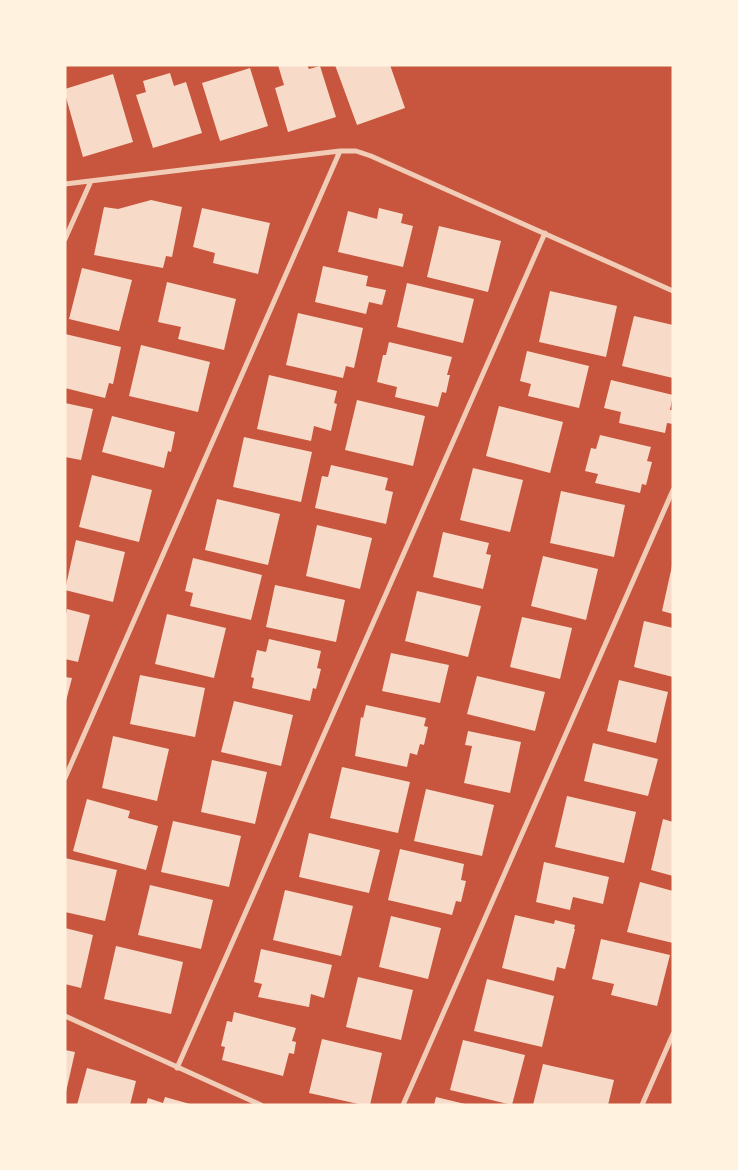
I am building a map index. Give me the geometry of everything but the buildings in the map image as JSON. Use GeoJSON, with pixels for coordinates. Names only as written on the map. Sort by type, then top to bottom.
{"type":"FeatureCollection","features":[{"type":"Feature","properties":{"kind":"lane"},"geometry":{"type":"LineString","coordinates":[[65,778],[340,151]]}},
{"type":"Feature","properties":{"kind":"lane"},"geometry":{"type":"LineString","coordinates":[[65,184],[356,151],[673,291]]}},
{"type":"Feature","properties":{"kind":"lane"},"geometry":{"type":"LineString","coordinates":[[65,240],[91,181]]}},
{"type":"Feature","properties":{"kind":"lane"},"geometry":{"type":"LineString","coordinates":[[177,1068],[545,233]]}},
{"type":"Feature","properties":{"kind":"lane"},"geometry":{"type":"LineString","coordinates":[[402,1105],[673,490]]}},
{"type":"Feature","properties":{"kind":"lane"},"geometry":{"type":"LineString","coordinates":[[65,1016],[261,1105]]}},
{"type":"Feature","properties":{"kind":"lane"},"geometry":{"type":"LineString","coordinates":[[642,1105],[673,1034]]}}]}
